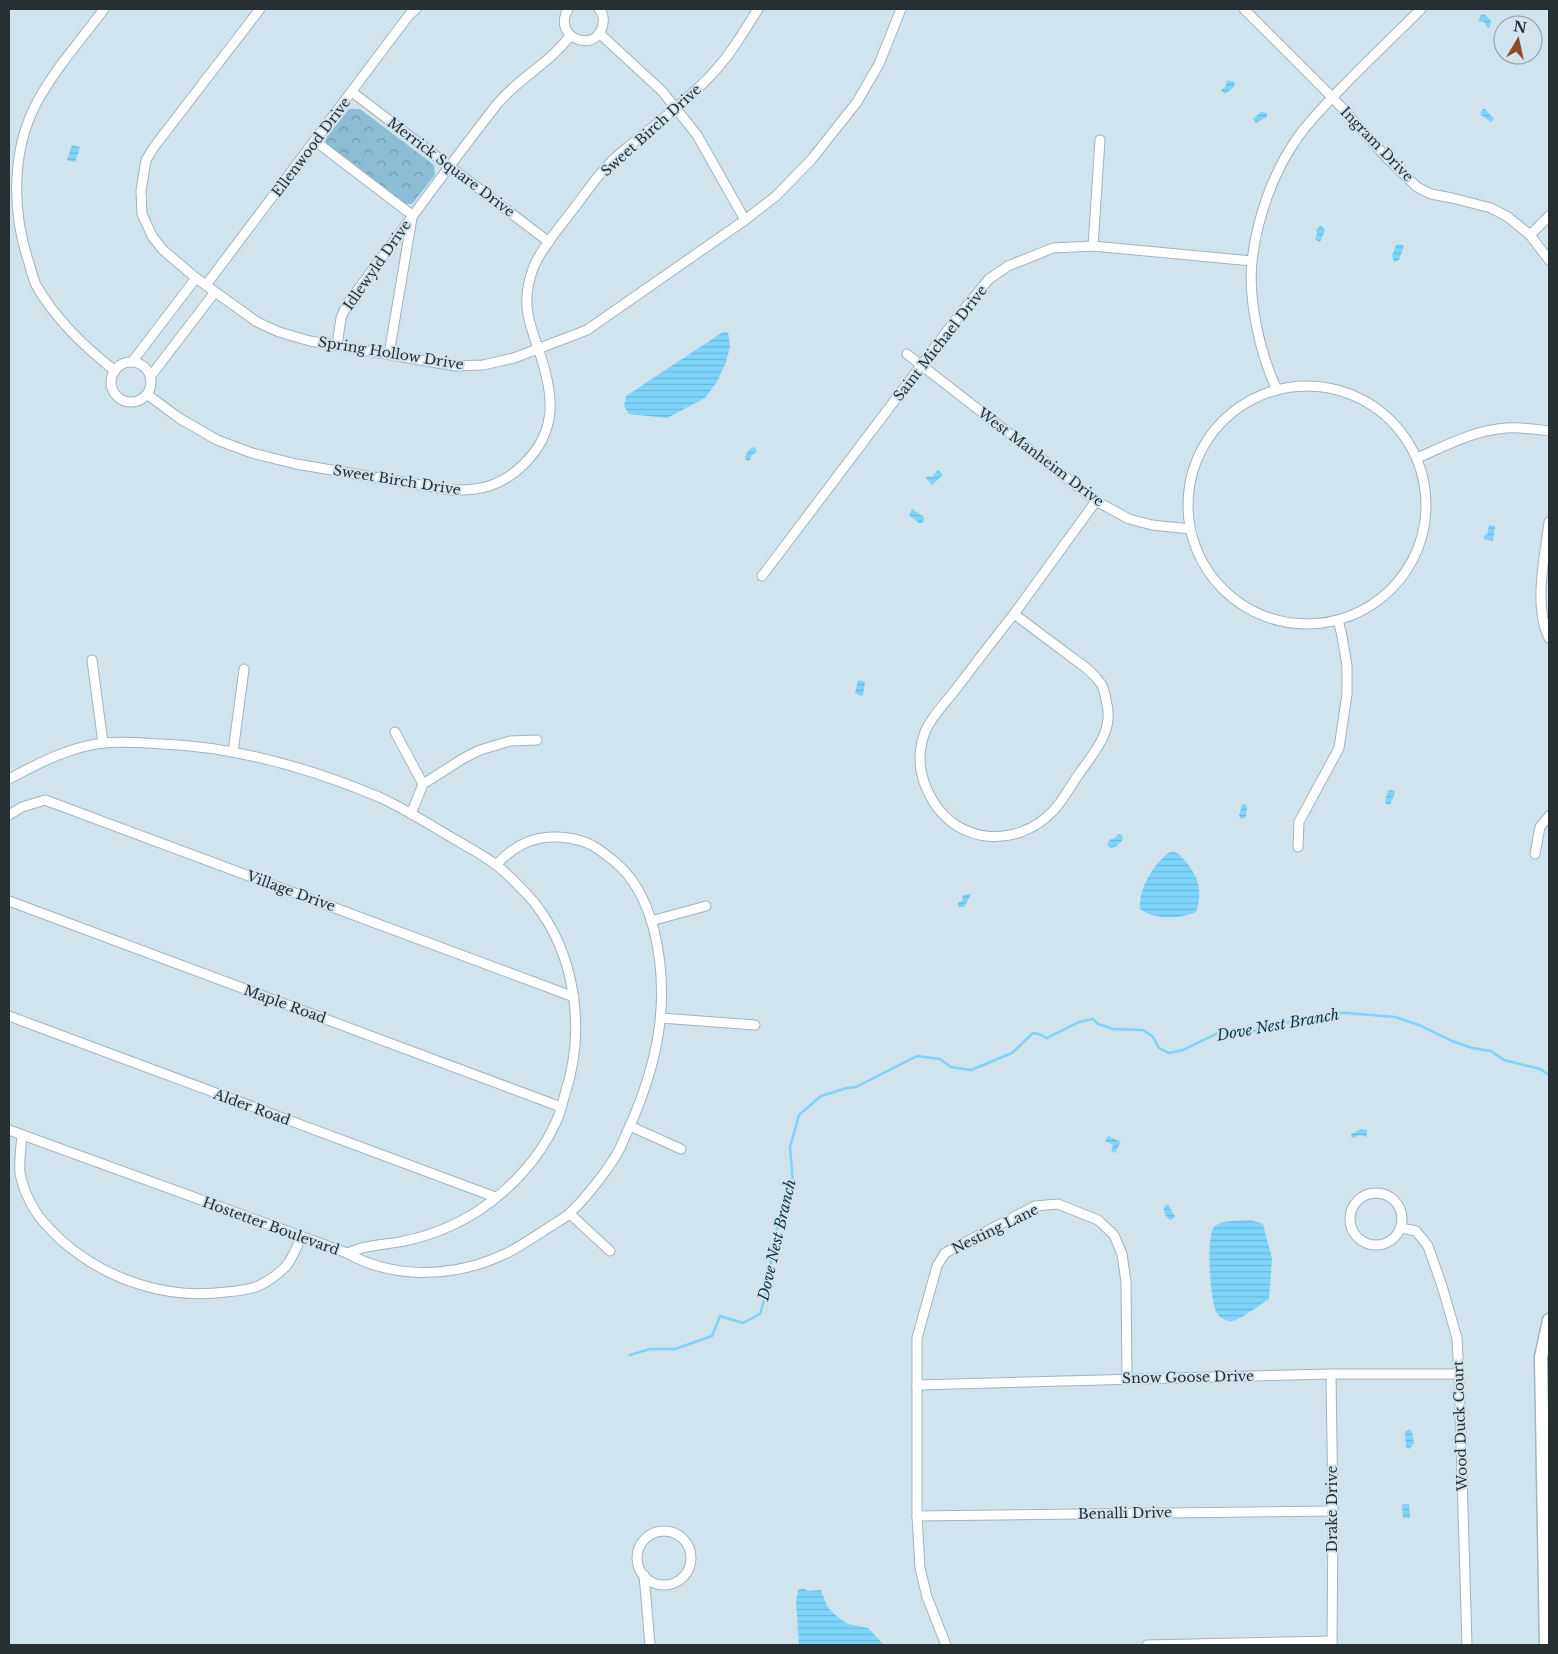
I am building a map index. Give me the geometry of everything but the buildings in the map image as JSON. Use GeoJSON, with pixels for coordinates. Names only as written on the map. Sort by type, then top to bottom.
{"type":"FeatureCollection","features":[{"type":"Feature","properties":{"kind":"street"},"geometry":{"type":"LineString","coordinates":[[104,9],[47,85],[35,106],[22,145],[18,169],[17,198],[20,232],[35,283],[48,303],[79,341],[115,371]]}},
{"type":"Feature","properties":{"kind":"street","name":"Spring Hollow Drive"},"geometry":{"type":"LineString","coordinates":[[260,9],[146,160],[141,192],[142,214],[152,236],[163,250],[214,292],[257,322],[279,332],[310,340],[455,366],[484,365],[538,349],[587,330],[745,220],[776,196],[833,135],[856,102],[879,64],[901,9]]}},
{"type":"Feature","properties":{"kind":"street","name":"Ellenwood Drive"},"geometry":{"type":"LineString","coordinates":[[206,285],[409,15],[416,9]]}},
{"type":"Feature","properties":{"kind":"street"},"geometry":{"type":"LineString","coordinates":[[567,9],[564,18],[565,28],[570,36],[578,40],[588,41],[597,36],[602,29],[604,19],[599,9]]}},
{"type":"Feature","properties":{"kind":"street","name":"Sweet Birch Drive"},"geometry":{"type":"LineString","coordinates":[[148,395],[178,418],[217,440],[252,453],[296,464],[450,490],[473,490],[493,485],[515,473],[532,456],[543,438],[549,418],[551,398],[546,372],[530,327],[527,307],[529,286],[534,268],[549,242],[608,165],[676,108],[712,74],[741,37],[758,9]]}},
{"type":"Feature","properties":{"kind":"street","name":"Ingram Drive"},"geometry":{"type":"LineString","coordinates":[[1244,9],[1332,97],[1387,158],[1417,187],[1430,194],[1491,208],[1508,217],[1530,234],[1549,260]]}},
{"type":"Feature","properties":{"kind":"street"},"geometry":{"type":"LineString","coordinates":[[1277,390],[1268,372],[1256,321],[1252,261],[1260,225],[1278,169],[1298,137],[1332,97],[1421,9]]}},
{"type":"Feature","properties":{"kind":"street"},"geometry":{"type":"LineString","coordinates":[[599,33],[662,92],[676,108],[697,135],[745,220]]}},
{"type":"Feature","properties":{"kind":"street","name":"Idlewyld Drive"},"geometry":{"type":"LineString","coordinates":[[337,345],[342,318],[347,304],[412,215],[500,102],[524,78],[560,50],[570,36]]}},
{"type":"Feature","properties":{"kind":"street","name":"Merrick Square Drive"},"geometry":{"type":"LineString","coordinates":[[352,92],[549,242]]}},
{"type":"Feature","properties":{"kind":"street"},"geometry":{"type":"LineString","coordinates":[[1093,246],[1100,140]]}},
{"type":"Feature","properties":{"kind":"street"},"geometry":{"type":"LineString","coordinates":[[315,141],[412,215]]}},
{"type":"Feature","properties":{"kind":"street","name":"Idlewyld Drive"},"geometry":{"type":"LineString","coordinates":[[389,354],[412,215]]}},
{"type":"Feature","properties":{"kind":"street"},"geometry":{"type":"LineString","coordinates":[[1530,234],[1549,216]]}},
{"type":"Feature","properties":{"kind":"street","name":"Saint Michael Drive"},"geometry":{"type":"LineString","coordinates":[[762,576],[957,318],[989,279],[1008,266],[1053,248],[1093,246],[1252,261]]}},
{"type":"Feature","properties":{"kind":"street"},"geometry":{"type":"LineString","coordinates":[[132,362],[196,278]]}},
{"type":"Feature","properties":{"kind":"street"},"geometry":{"type":"LineString","coordinates":[[150,377],[214,292]]}},
{"type":"Feature","properties":{"kind":"street","name":"West Manheim Drive"},"geometry":{"type":"LineString","coordinates":[[907,354],[1096,501],[1129,519],[1152,525],[1190,529]]}},
{"type":"Feature","properties":{"kind":"street"},"geometry":{"type":"LineString","coordinates":[[132,362],[141,365],[148,371],[151,380],[148,395],[136,402],[126,402],[118,397],[112,389],[111,380],[115,371],[122,364],[132,362]]}},
{"type":"Feature","properties":{"kind":"street"},"geometry":{"type":"LineString","coordinates":[[1300,386],[1325,387],[1348,393],[1370,404],[1389,418],[1405,437],[1416,458],[1423,477],[1426,497],[1425,524],[1415,557],[1391,590],[1375,603],[1358,613],[1338,620],[1317,624],[1295,624],[1274,620],[1247,608],[1219,586],[1206,569],[1196,550],[1190,529],[1187,506],[1189,484],[1195,462],[1205,442],[1219,424],[1236,409],[1255,398],[1277,390],[1300,386]]}},
{"type":"Feature","properties":{"kind":"street"},"geometry":{"type":"LineString","coordinates":[[1416,458],[1490,430],[1523,428],[1549,431]]}},
{"type":"Feature","properties":{"kind":"street"},"geometry":{"type":"LineString","coordinates":[[1014,614],[1089,670],[1102,686],[1108,707],[1109,724],[1102,742],[1052,812],[1035,825],[1015,834],[996,838],[976,835],[960,828],[943,816],[926,790],[920,773],[920,752],[926,731],[940,709],[1014,614],[1096,501]]}},
{"type":"Feature","properties":{"kind":"street"},"geometry":{"type":"LineString","coordinates":[[1549,522],[1541,590],[1542,610],[1549,638]]}},
{"type":"Feature","properties":{"kind":"street"},"geometry":{"type":"LineString","coordinates":[[1298,848],[1299,822],[1339,748],[1347,694],[1346,666],[1338,620]]}},
{"type":"Feature","properties":{"kind":"street"},"geometry":{"type":"LineString","coordinates":[[92,660],[103,744]]}},
{"type":"Feature","properties":{"kind":"street"},"geometry":{"type":"LineString","coordinates":[[233,752],[244,669]]}},
{"type":"Feature","properties":{"kind":"street"},"geometry":{"type":"LineString","coordinates":[[395,732],[423,784]]}},
{"type":"Feature","properties":{"kind":"street"},"geometry":{"type":"LineString","coordinates":[[411,814],[423,784],[464,758],[480,750],[510,741],[537,740]]}},
{"type":"Feature","properties":{"kind":"street","name":"Hostetter Boulevard"},"geometry":{"type":"LineString","coordinates":[[9,778],[54,755],[103,744],[147,743],[190,745],[233,752],[319,774],[380,798],[496,864],[532,902],[552,931],[563,956],[574,997],[576,1043],[572,1074],[556,1122],[532,1162],[519,1178],[479,1210],[443,1228],[405,1241],[367,1247],[347,1253],[301,1238],[9,1130]]}},
{"type":"Feature","properties":{"kind":"street","name":"Village Drive"},"geometry":{"type":"LineString","coordinates":[[9,815],[22,807],[45,800],[574,997]]}},
{"type":"Feature","properties":{"kind":"street"},"geometry":{"type":"LineString","coordinates":[[1535,854],[1540,827],[1549,816]]}},
{"type":"Feature","properties":{"kind":"street"},"geometry":{"type":"LineString","coordinates":[[347,1253],[363,1262],[383,1268],[427,1273],[450,1272],[502,1256],[526,1243],[570,1214],[619,1151],[640,1104],[650,1074],[661,1018],[662,987],[657,944],[642,895],[625,870],[603,852],[584,840],[558,837],[539,838],[520,844],[496,864]]}},
{"type":"Feature","properties":{"kind":"street","name":"Maple Road"},"geometry":{"type":"LineString","coordinates":[[9,900],[561,1107]]}},
{"type":"Feature","properties":{"kind":"street"},"geometry":{"type":"LineString","coordinates":[[651,921],[706,906]]}},
{"type":"Feature","properties":{"kind":"street","name":"Alder Road"},"geometry":{"type":"LineString","coordinates":[[9,1016],[495,1198]]}},
{"type":"Feature","properties":{"kind":"street"},"geometry":{"type":"LineString","coordinates":[[661,1018],[755,1025]]}},
{"type":"Feature","properties":{"kind":"street"},"geometry":{"type":"LineString","coordinates":[[630,1126],[681,1149]]}},
{"type":"Feature","properties":{"kind":"street"},"geometry":{"type":"LineString","coordinates":[[22,1135],[20,1173],[36,1213],[71,1249],[89,1261],[130,1281],[154,1289],[207,1295],[256,1287],[287,1265],[301,1238]]}},
{"type":"Feature","properties":{"kind":"street"},"geometry":{"type":"LineString","coordinates":[[1378,1193],[1389,1196],[1401,1209],[1401,1228],[1388,1242],[1381,1244],[1366,1242],[1358,1238],[1351,1225],[1350,1220],[1353,1206],[1366,1194],[1378,1193]]}},
{"type":"Feature","properties":{"kind":"street","name":"Nesting Lane"},"geometry":{"type":"LineString","coordinates":[[946,1645],[927,1597],[920,1568],[917,1516],[917,1338],[937,1266],[945,1253],[1035,1206],[1058,1204],[1098,1220],[1114,1235],[1122,1254],[1126,1282],[1127,1378]]}},
{"type":"Feature","properties":{"kind":"street"},"geometry":{"type":"LineString","coordinates":[[570,1214],[610,1251]]}},
{"type":"Feature","properties":{"kind":"street","name":"Wood Duck Court"},"geometry":{"type":"LineString","coordinates":[[1401,1228],[1416,1232],[1428,1246],[1457,1338],[1460,1374],[1467,1645]]}},
{"type":"Feature","properties":{"kind":"street"},"geometry":{"type":"LineString","coordinates":[[1546,1645],[1541,1357],[1549,1320]]}},
{"type":"Feature","properties":{"kind":"street","name":"Snow Goose Drive"},"geometry":{"type":"LineString","coordinates":[[917,1384],[1331,1374],[1460,1374]]}},
{"type":"Feature","properties":{"kind":"street","name":"Drake Drive"},"geometry":{"type":"LineString","coordinates":[[1331,1374],[1332,1643]]}},
{"type":"Feature","properties":{"kind":"street","name":"Benalli Drive"},"geometry":{"type":"LineString","coordinates":[[917,1516],[1333,1511]]}},
{"type":"Feature","properties":{"kind":"street"},"geometry":{"type":"LineString","coordinates":[[644,1576],[651,1581],[665,1585],[674,1583],[685,1575],[691,1560],[689,1547],[683,1538],[674,1532],[657,1532],[645,1539],[640,1547],[638,1559],[644,1576],[650,1645]]}},
{"type":"Feature","properties":{"kind":"street"},"geometry":{"type":"LineString","coordinates":[[1147,1645],[1332,1643]]}},
{"type":"Feature","properties":{"kind":"green space"},"geometry":{"type":"Polygon","coordinates":[[[349,109],[360,109],[434,165],[435,175],[412,204],[403,204],[328,148],[325,139],[349,109]]]}},
{"type":"Feature","properties":{"kind":"shaded area"},"geometry":{"type":"Polygon","coordinates":[[[1481,15],[1485,15],[1491,20],[1490,27],[1488,28],[1484,22],[1478,21],[1481,15]]]}},
{"type":"Feature","properties":{"kind":"shaded area"},"geometry":{"type":"Polygon","coordinates":[[[1227,80],[1235,82],[1234,87],[1225,94],[1221,90],[1226,86],[1227,80]]]}},
{"type":"Feature","properties":{"kind":"shaded area"},"geometry":{"type":"Polygon","coordinates":[[[1483,109],[1494,119],[1491,122],[1480,114],[1483,109]]]}},
{"type":"Feature","properties":{"kind":"shaded area"},"geometry":{"type":"Polygon","coordinates":[[[1261,112],[1267,113],[1267,117],[1256,123],[1253,119],[1261,112]]]}},
{"type":"Feature","properties":{"kind":"shaded area"},"geometry":{"type":"Polygon","coordinates":[[[72,145],[80,147],[75,162],[67,160],[72,145]]]}},
{"type":"Feature","properties":{"kind":"shaded area"},"geometry":{"type":"Polygon","coordinates":[[[1321,225],[1325,230],[1320,242],[1315,239],[1316,230],[1321,225]]]}},
{"type":"Feature","properties":{"kind":"shaded area"},"geometry":{"type":"Polygon","coordinates":[[[1401,244],[1404,246],[1399,260],[1394,262],[1392,256],[1396,245],[1401,244]]]}},
{"type":"Feature","properties":{"kind":"shaded area"},"geometry":{"type":"Polygon","coordinates":[[[723,332],[728,332],[730,347],[726,362],[718,380],[705,398],[667,418],[629,414],[624,406],[626,396],[723,332]]]}},
{"type":"Feature","properties":{"kind":"shaded area"},"geometry":{"type":"Polygon","coordinates":[[[755,447],[757,452],[752,455],[749,461],[746,460],[745,457],[749,449],[755,447]]]}},
{"type":"Feature","properties":{"kind":"shaded area"},"geometry":{"type":"Polygon","coordinates":[[[938,470],[943,475],[932,485],[926,478],[928,476],[932,477],[938,470]]]}},
{"type":"Feature","properties":{"kind":"shaded area"},"geometry":{"type":"Polygon","coordinates":[[[912,509],[924,517],[922,523],[919,523],[909,515],[912,509]]]}},
{"type":"Feature","properties":{"kind":"shaded area"},"geometry":{"type":"Polygon","coordinates":[[[1489,525],[1495,526],[1493,541],[1484,539],[1489,525]]]}},
{"type":"Feature","properties":{"kind":"shaded area"},"geometry":{"type":"Polygon","coordinates":[[[858,681],[865,682],[863,695],[861,696],[855,693],[858,681]]]}},
{"type":"Feature","properties":{"kind":"shaded area"},"geometry":{"type":"Polygon","coordinates":[[[1391,790],[1395,793],[1390,805],[1386,804],[1385,801],[1388,791],[1391,790]]]}},
{"type":"Feature","properties":{"kind":"shaded area"},"geometry":{"type":"Polygon","coordinates":[[[1245,804],[1247,806],[1246,817],[1241,819],[1239,816],[1242,805],[1245,804]]]}},
{"type":"Feature","properties":{"kind":"shaded area"},"geometry":{"type":"Polygon","coordinates":[[[1118,834],[1122,835],[1123,839],[1117,846],[1111,848],[1107,845],[1110,839],[1114,839],[1118,834]]]}},
{"type":"Feature","properties":{"kind":"shaded area"},"geometry":{"type":"Polygon","coordinates":[[[1170,852],[1179,854],[1194,873],[1199,887],[1199,903],[1196,912],[1183,916],[1160,917],[1140,909],[1140,901],[1148,877],[1158,863],[1170,852]]]}},
{"type":"Feature","properties":{"kind":"shaded area"},"geometry":{"type":"Polygon","coordinates":[[[971,894],[964,907],[958,907],[958,903],[962,901],[963,895],[971,894]]]}},
{"type":"Feature","properties":{"kind":"shaded area"},"geometry":{"type":"Polygon","coordinates":[[[1361,1129],[1367,1130],[1367,1137],[1360,1135],[1352,1138],[1351,1134],[1361,1129]]]}},
{"type":"Feature","properties":{"kind":"shaded area"},"geometry":{"type":"Polygon","coordinates":[[[1108,1136],[1121,1142],[1115,1153],[1111,1151],[1113,1145],[1105,1141],[1108,1136]]]}},
{"type":"Feature","properties":{"kind":"shaded area"},"geometry":{"type":"Polygon","coordinates":[[[1168,1204],[1175,1217],[1171,1220],[1166,1217],[1164,1211],[1164,1207],[1168,1204]]]}},
{"type":"Feature","properties":{"kind":"shaded area"},"geometry":{"type":"Polygon","coordinates":[[[1251,1220],[1263,1224],[1272,1259],[1269,1299],[1241,1317],[1228,1321],[1217,1313],[1212,1297],[1210,1243],[1212,1233],[1217,1224],[1251,1220]]]}},
{"type":"Feature","properties":{"kind":"shaded area"},"geometry":{"type":"Polygon","coordinates":[[[1409,1429],[1412,1432],[1414,1443],[1409,1449],[1406,1447],[1405,1432],[1409,1429]]]}},
{"type":"Feature","properties":{"kind":"shaded area"},"geometry":{"type":"Polygon","coordinates":[[[1402,1504],[1409,1504],[1410,1518],[1403,1518],[1402,1504]]]}},
{"type":"Feature","properties":{"kind":"shaded area"},"geometry":{"type":"Polygon","coordinates":[[[803,1588],[808,1591],[821,1590],[827,1606],[834,1614],[848,1624],[868,1628],[884,1645],[799,1645],[796,1601],[798,1590],[803,1588]]]}},
{"type":"Feature","properties":{"kind":"waterway","name":"Dove Nest Branch"},"geometry":{"type":"LineString","coordinates":[[630,1355],[650,1349],[675,1349],[712,1336],[720,1316],[743,1323],[760,1314],[779,1217],[793,1184],[790,1147],[799,1115],[821,1096],[856,1087],[917,1056],[940,1059],[951,1067],[971,1070],[1012,1053],[1033,1033],[1047,1038],[1079,1022],[1093,1019],[1098,1024],[1113,1029],[1143,1030],[1153,1037],[1159,1048],[1169,1053],[1183,1050],[1222,1031],[1246,1033],[1307,1017],[1347,1013],[1395,1017],[1419,1025],[1452,1041],[1472,1048],[1491,1051],[1504,1060],[1540,1069],[1549,1075]]}}]}
